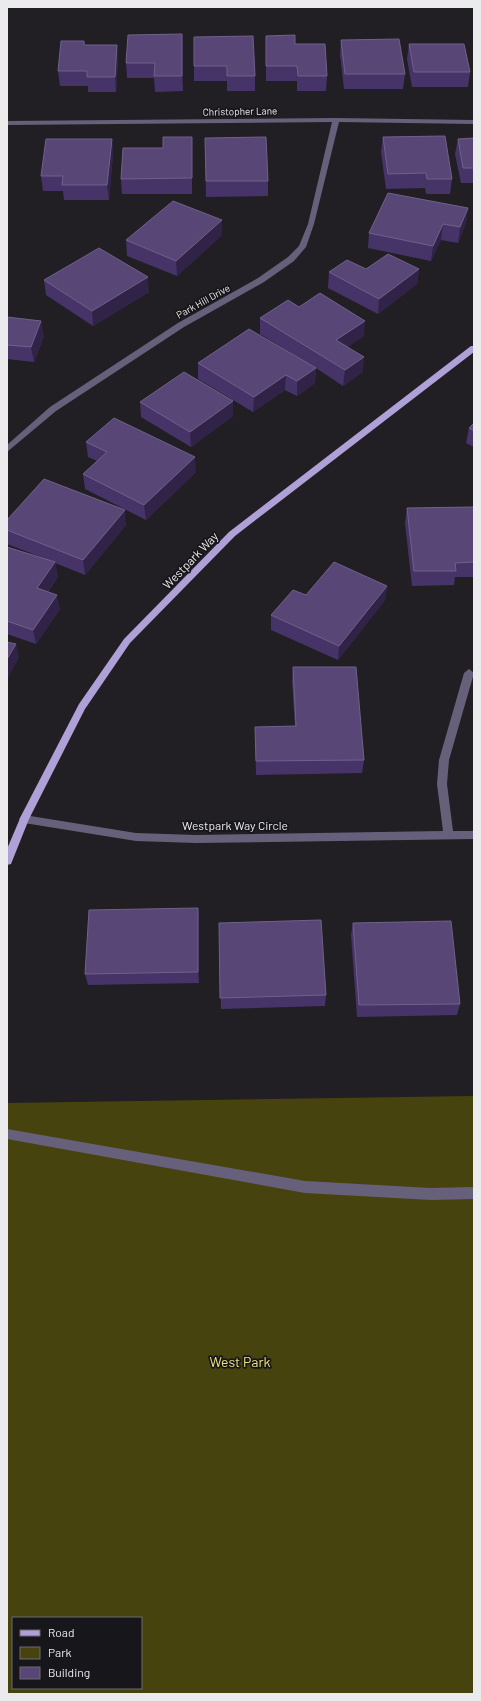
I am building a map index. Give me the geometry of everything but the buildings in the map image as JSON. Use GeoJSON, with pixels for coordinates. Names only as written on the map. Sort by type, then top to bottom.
{"type":"FeatureCollection","features":[{"type":"Feature","properties":{"kind":"main road","name":"Westpark Way"},"geometry":{"type":"LineString","coordinates":[[7,861],[24,819],[82,707],[128,641],[232,534],[474,348]]}},
{"type":"Feature","properties":{"kind":"street","name":"Christopher Lane"},"geometry":{"type":"LineString","coordinates":[[7,123],[336,120],[474,122]]}},
{"type":"Feature","properties":{"kind":"street","name":"Park Hill Drive"},"geometry":{"type":"LineString","coordinates":[[7,448],[53,409],[181,325],[261,280],[291,259],[302,247],[311,224],[336,120]]}},
{"type":"Feature","properties":{"kind":"street"},"geometry":{"type":"LineString","coordinates":[[448,835],[442,784],[444,760],[469,673]]}},
{"type":"Feature","properties":{"kind":"street","name":"Westpark Way Circle"},"geometry":{"type":"LineString","coordinates":[[24,819],[136,837],[196,839],[474,835]]}},
{"type":"Feature","properties":{"kind":"street"},"geometry":{"type":"LineString","coordinates":[[7,1134],[305,1187],[431,1194],[474,1193]]}},
{"type":"Feature","properties":{"kind":"green space","name":"West Park"},"geometry":{"type":"Polygon","coordinates":[[[474,1096],[474,1694],[7,1694],[7,1103],[474,1096]]]}}]}
